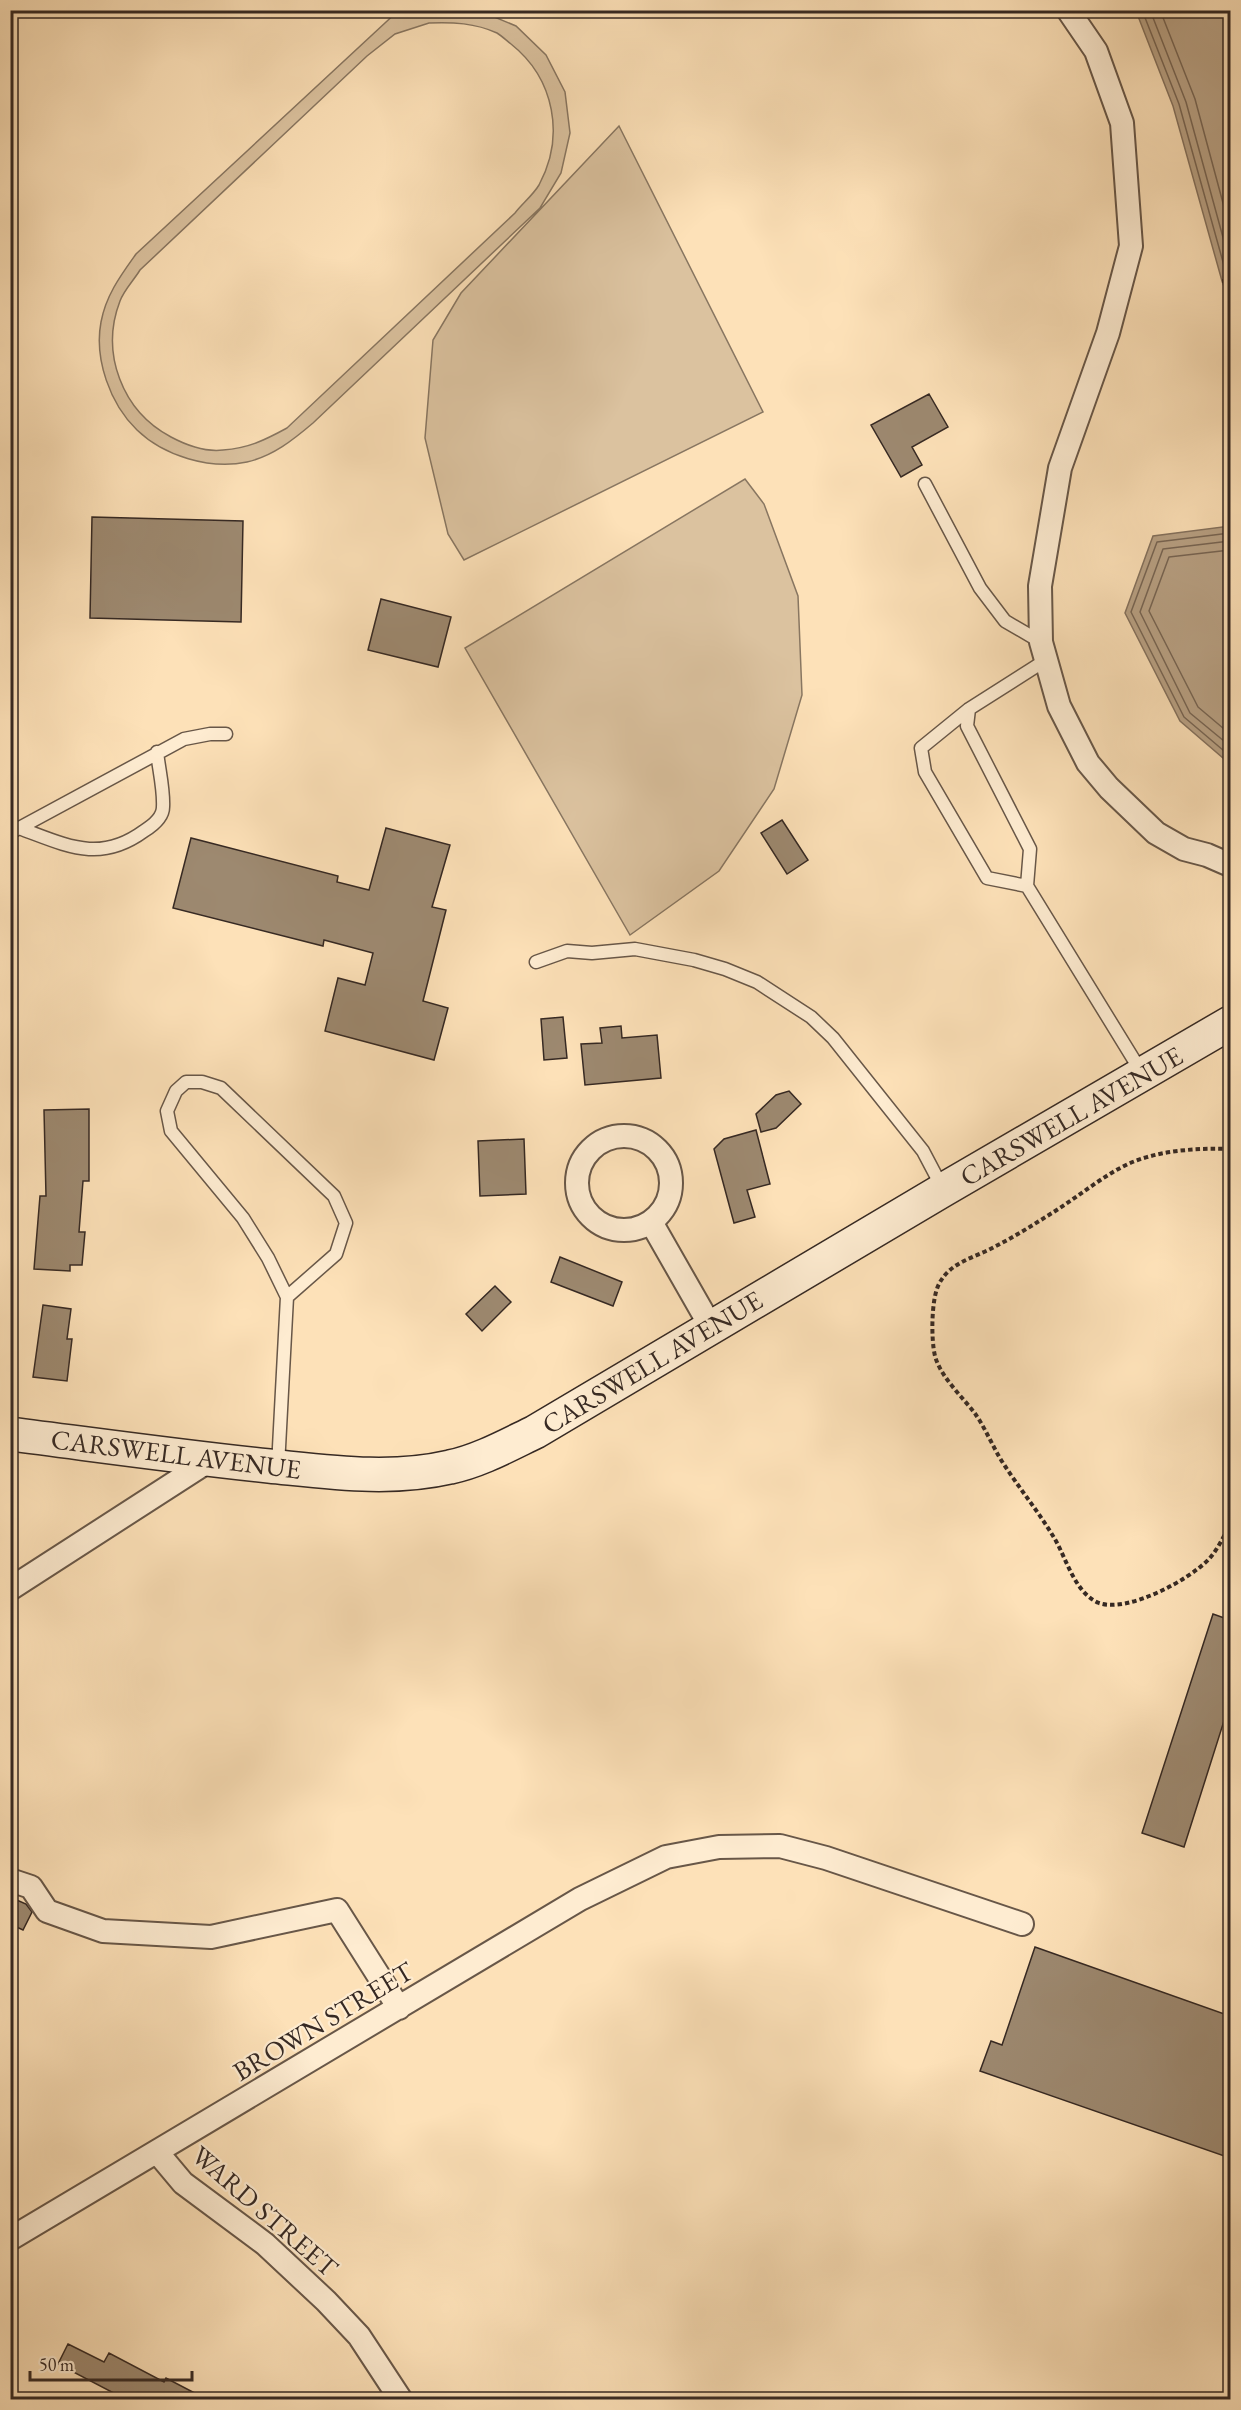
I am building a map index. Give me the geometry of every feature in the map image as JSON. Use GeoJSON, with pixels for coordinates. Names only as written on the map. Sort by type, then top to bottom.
{"type":"FeatureCollection","features":[{"type":"Feature","properties":{"kind":"street"},"geometry":{"type":"LineString","coordinates":[[1068,10],[1096,51],[1122,123],[1131,246],[1108,333],[1060,468],[1040,586],[1043,651],[1059,706],[1089,762],[1109,788],[1156,833],[1184,849],[1207,855],[1230,865]]}},
{"type":"Feature","properties":{"kind":"street","name":"CARSWELL AVENUE"},"geometry":{"type":"LineString","coordinates":[[10,1434],[210,1460],[361,1475],[408,1474],[452,1467],[490,1453],[535,1432],[1230,1023]]}},
{"type":"Feature","properties":{"kind":"street"},"geometry":{"type":"LineString","coordinates":[[626,1136],[642,1139],[656,1147],[666,1160],[671,1175],[671,1191],[666,1206],[651,1222],[642,1227],[627,1230],[612,1229],[599,1223],[587,1212],[580,1199],[577,1184],[579,1169],[585,1155],[596,1145],[610,1138],[626,1136]]}},
{"type":"Feature","properties":{"kind":"street"},"geometry":{"type":"LineString","coordinates":[[651,1222],[711,1327]]}},
{"type":"Feature","properties":{"kind":"street"},"geometry":{"type":"LineString","coordinates":[[10,1589],[210,1460]]}},
{"type":"Feature","properties":{"kind":"street","name":"BROWN STREET"},"geometry":{"type":"LineString","coordinates":[[10,2238],[580,1899],[627,1874],[666,1857],[719,1847],[780,1846],[826,1858],[1022,1924]]}},
{"type":"Feature","properties":{"kind":"street"},"geometry":{"type":"LineString","coordinates":[[10,1880],[31,1887],[47,1911],[103,1931],[211,1937],[337,1910],[399,2008]]}},
{"type":"Feature","properties":{"kind":"street","name":"WARD STREET"},"geometry":{"type":"LineString","coordinates":[[158,2152],[183,2183],[265,2244],[326,2301],[358,2336],[401,2400]]}},
{"type":"Feature","properties":{"kind":"lane"},"geometry":{"type":"LineString","coordinates":[[925,484],[980,588],[1005,621],[1043,651],[921,748],[925,772],[987,878],[1027,886]]}},
{"type":"Feature","properties":{"kind":"lane"},"geometry":{"type":"LineString","coordinates":[[969,708],[967,726],[1030,849],[1027,886],[1143,1075]]}},
{"type":"Feature","properties":{"kind":"lane"},"geometry":{"type":"LineString","coordinates":[[15,831],[184,739],[210,734],[226,734]]}},
{"type":"Feature","properties":{"kind":"lane"},"geometry":{"type":"LineString","coordinates":[[15,831],[74,848],[99,851],[130,842],[155,824],[164,809],[157,752]]}},
{"type":"Feature","properties":{"kind":"lane"},"geometry":{"type":"LineString","coordinates":[[536,962],[567,951],[635,950],[694,960],[757,982],[811,1017],[833,1038],[923,1151],[944,1190]]}},
{"type":"Feature","properties":{"kind":"lane"},"geometry":{"type":"LineString","coordinates":[[278,1467],[287,1297],[268,1258],[243,1218],[171,1131],[166,1111],[176,1091],[186,1082],[202,1082],[221,1088],[334,1196],[346,1223],[336,1254],[287,1297]]}},
{"type":"Feature","properties":{"kind":"path"},"geometry":{"type":"LineString","coordinates":[[1222,281],[1230,281]]}},
{"type":"Feature","properties":{"kind":"path"},"geometry":{"type":"LineString","coordinates":[[1230,1149],[1204,1148],[1167,1153],[1130,1163],[992,1249],[964,1260],[951,1269],[939,1285],[935,1301],[932,1340],[935,1357],[942,1372],[977,1418],[1004,1465],[1055,1540],[1078,1584],[1088,1596],[1100,1603],[1114,1606],[1131,1603],[1155,1594],[1208,1560],[1230,1524]]}},
{"type":"Feature","properties":{"kind":"shaded area"},"geometry":{"type":"Polygon","coordinates":[[[399,10],[480,11],[516,26],[546,55],[565,92],[570,133],[561,173],[540,208],[313,423],[282,447],[265,456],[233,464],[188,459],[148,439],[127,419],[119,407],[102,366],[99,336],[103,312],[110,294],[136,254],[399,10]],[[429,23],[395,34],[367,56],[140,270],[127,289],[120,301],[114,321],[114,360],[128,396],[154,426],[183,443],[216,450],[249,445],[287,428],[515,213],[537,189],[547,167],[552,148],[553,129],[546,91],[538,74],[526,58],[497,33],[472,25],[429,23]]]}},
{"type":"Feature","properties":{"kind":"shaded area"},"geometry":{"type":"Polygon","coordinates":[[[619,126],[763,412],[464,560],[448,534],[425,438],[433,340],[461,293],[619,126]]]}},
{"type":"Feature","properties":{"kind":"shaded area"},"geometry":{"type":"Polygon","coordinates":[[[745,479],[764,504],[798,596],[802,695],[774,789],[719,871],[630,935],[465,648],[745,479]]]}},
{"type":"Feature","properties":{"kind":"water"},"geometry":{"type":"Polygon","coordinates":[[[1136,11],[1230,11],[1230,303],[1173,106],[1136,11]]]}},
{"type":"Feature","properties":{"kind":"water"},"geometry":{"type":"Polygon","coordinates":[[[1230,526],[1230,764],[1180,721],[1125,613],[1153,536],[1230,526]]]}},
{"type":"Feature","properties":{"kind":"building"},"geometry":{"type":"Polygon","coordinates":[[[929,394],[948,427],[912,447],[922,465],[901,477],[871,425],[929,394]]]}},
{"type":"Feature","properties":{"kind":"building"},"geometry":{"type":"Polygon","coordinates":[[[92,517],[243,521],[241,622],[90,618],[92,517]]]}},
{"type":"Feature","properties":{"kind":"building"},"geometry":{"type":"Polygon","coordinates":[[[381,599],[451,617],[438,667],[368,650],[381,599]]]}},
{"type":"Feature","properties":{"kind":"building"},"geometry":{"type":"Polygon","coordinates":[[[782,820],[808,860],[787,874],[761,833],[782,820]]]}},
{"type":"Feature","properties":{"kind":"building"},"geometry":{"type":"Polygon","coordinates":[[[386,828],[450,845],[432,907],[446,910],[423,1001],[448,1008],[434,1060],[325,1031],[338,978],[365,985],[373,953],[324,940],[323,946],[173,908],[191,838],[338,876],[337,882],[369,890],[386,828]]]}},
{"type":"Feature","properties":{"kind":"building"},"geometry":{"type":"Polygon","coordinates":[[[563,1017],[567,1058],[544,1060],[541,1019],[563,1017]]]}},
{"type":"Feature","properties":{"kind":"building"},"geometry":{"type":"Polygon","coordinates":[[[621,1026],[622,1038],[657,1035],[661,1078],[585,1085],[581,1044],[602,1043],[600,1028],[621,1026]]]}},
{"type":"Feature","properties":{"kind":"building"},"geometry":{"type":"Polygon","coordinates":[[[789,1091],[801,1104],[776,1128],[761,1132],[756,1114],[776,1095],[789,1091]]]}},
{"type":"Feature","properties":{"kind":"building"},"geometry":{"type":"Polygon","coordinates":[[[89,1109],[89,1181],[83,1181],[79,1232],[85,1232],[82,1265],[70,1265],[70,1271],[34,1269],[40,1196],[46,1196],[44,1110],[89,1109]]]}},
{"type":"Feature","properties":{"kind":"building"},"geometry":{"type":"Polygon","coordinates":[[[756,1130],[770,1184],[747,1190],[755,1217],[734,1223],[714,1149],[724,1139],[756,1130]]]}},
{"type":"Feature","properties":{"kind":"building"},"geometry":{"type":"Polygon","coordinates":[[[524,1139],[526,1194],[480,1196],[478,1141],[524,1139]]]}},
{"type":"Feature","properties":{"kind":"building"},"geometry":{"type":"Polygon","coordinates":[[[560,1257],[622,1282],[613,1306],[551,1282],[560,1257]]]}},
{"type":"Feature","properties":{"kind":"building"},"geometry":{"type":"Polygon","coordinates":[[[495,1286],[511,1302],[482,1331],[466,1314],[495,1286]]]}},
{"type":"Feature","properties":{"kind":"building"},"geometry":{"type":"Polygon","coordinates":[[[43,1305],[71,1309],[67,1339],[72,1339],[67,1381],[33,1377],[43,1305]]]}},
{"type":"Feature","properties":{"kind":"building"},"geometry":{"type":"Polygon","coordinates":[[[1213,1614],[1230,1620],[1230,1702],[1184,1847],[1142,1833],[1213,1614]]]}},
{"type":"Feature","properties":{"kind":"building"},"geometry":{"type":"Polygon","coordinates":[[[10,1897],[26,1904],[32,1912],[23,1930],[10,1924],[10,1897]]]}},
{"type":"Feature","properties":{"kind":"building"},"geometry":{"type":"Polygon","coordinates":[[[1035,1947],[1230,2016],[1230,2158],[980,2071],[991,2041],[1002,2045],[1035,1947]]]}},
{"type":"Feature","properties":{"kind":"building"},"geometry":{"type":"Polygon","coordinates":[[[68,2344],[104,2362],[109,2353],[164,2382],[166,2378],[208,2400],[127,2400],[58,2364],[68,2344]]]}}]}
